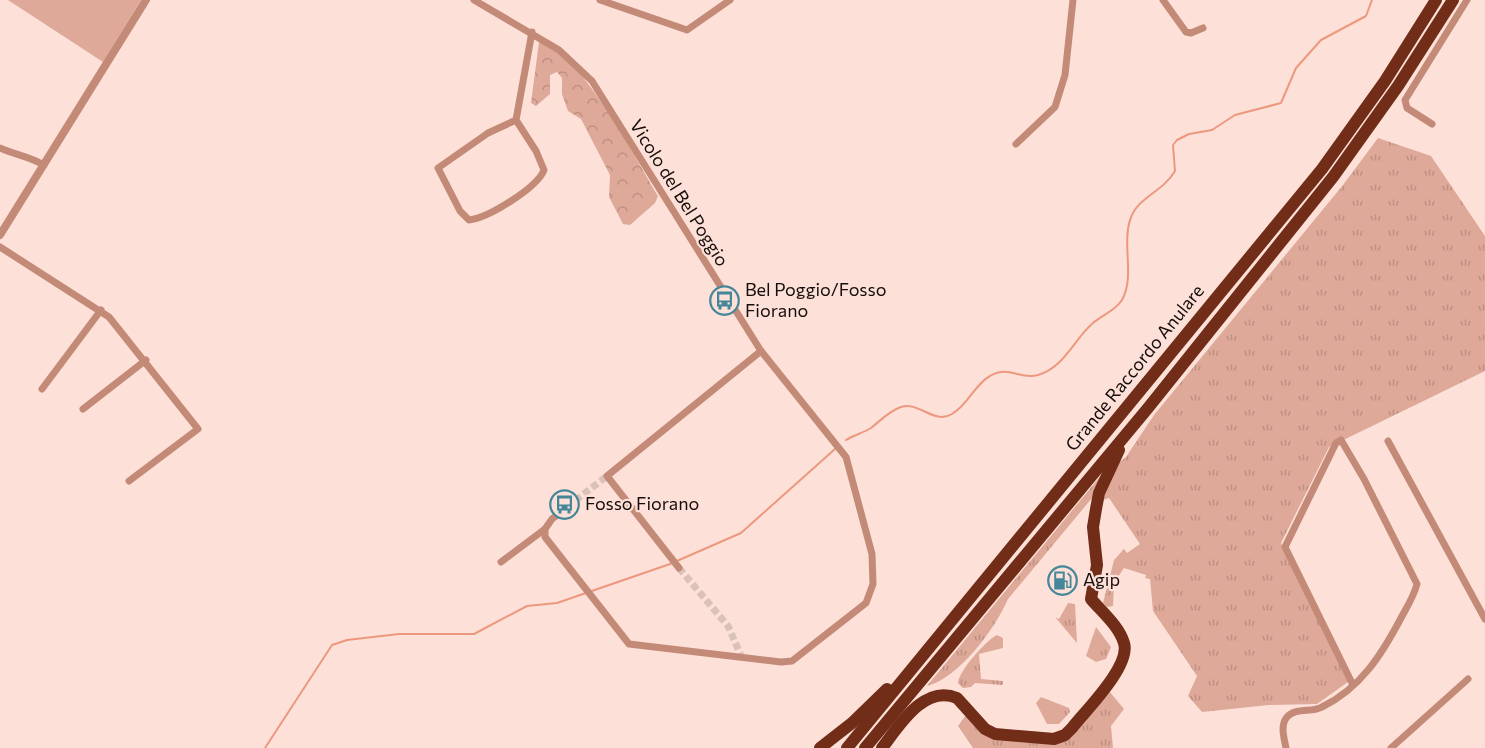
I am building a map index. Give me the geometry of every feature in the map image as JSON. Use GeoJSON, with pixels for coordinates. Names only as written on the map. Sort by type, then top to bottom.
{"type":"FeatureCollection","features":[{"type":"Feature","properties":{"kind":"highway","name":"Grande Raccordo Anulare"},"geometry":{"type":"LineString","coordinates":[[847,748],[1322,169],[1385,81],[1436,0]]}},
{"type":"Feature","properties":{"kind":"highway","name":"Grande Raccordo Anulare"},"geometry":{"type":"LineString","coordinates":[[865,748],[1148,408],[1333,177],[1398,86],[1453,0]]}},
{"type":"Feature","properties":{"kind":"highway"},"geometry":{"type":"LineString","coordinates":[[882,748],[915,709],[928,699],[939,695],[957,698],[991,733],[1058,738],[1072,728],[1123,660],[1125,647],[1119,632],[1091,599],[1097,565],[1093,527],[1100,493],[1108,470],[1148,408]]}},
{"type":"Feature","properties":{"kind":"highway"},"geometry":{"type":"LineString","coordinates":[[820,748],[852,723],[932,644]]}},
{"type":"Feature","properties":{"kind":"street"},"geometry":{"type":"LineString","coordinates":[[0,235],[147,0]]}},
{"type":"Feature","properties":{"kind":"street","name":"Vicolo del Bel Poggio"},"geometry":{"type":"LineString","coordinates":[[474,0],[532,32],[559,50],[592,81],[761,351],[846,457],[875,570],[871,593],[866,603],[792,661],[742,658],[629,644],[545,537],[545,529]]}},
{"type":"Feature","properties":{"kind":"street"},"geometry":{"type":"LineString","coordinates":[[600,0],[687,30],[730,0]]}},
{"type":"Feature","properties":{"kind":"street"},"geometry":{"type":"LineString","coordinates":[[1016,144],[1055,107],[1065,75],[1073,0]]}},
{"type":"Feature","properties":{"kind":"street"},"geometry":{"type":"LineString","coordinates":[[1163,0],[1186,32],[1191,33],[1203,28]]}},
{"type":"Feature","properties":{"kind":"street"},"geometry":{"type":"LineString","coordinates":[[1432,124],[1406,106],[1405,100],[1467,0]]}},
{"type":"Feature","properties":{"kind":"street"},"geometry":{"type":"LineString","coordinates":[[516,120],[488,133],[438,168],[460,211],[470,220],[486,216],[533,185],[543,175],[544,166],[516,120],[532,32]]}},
{"type":"Feature","properties":{"kind":"street"},"geometry":{"type":"LineString","coordinates":[[0,148],[14,154],[24,154],[44,165]]}},
{"type":"Feature","properties":{"kind":"street"},"geometry":{"type":"LineString","coordinates":[[0,247],[101,310],[146,360],[198,429],[129,481]]}},
{"type":"Feature","properties":{"kind":"street"},"geometry":{"type":"LineString","coordinates":[[42,389],[101,310]]}},
{"type":"Feature","properties":{"kind":"street"},"geometry":{"type":"LineString","coordinates":[[679,568],[607,476],[761,351]]}},
{"type":"Feature","properties":{"kind":"street"},"geometry":{"type":"LineString","coordinates":[[83,409],[146,360]]}},
{"type":"Feature","properties":{"kind":"street"},"geometry":{"type":"LineString","coordinates":[[1286,748],[1283,726],[1288,716],[1295,712],[1321,708],[1353,685],[1382,654],[1417,584],[1364,478],[1341,440],[1336,443],[1285,547],[1353,685]]}},
{"type":"Feature","properties":{"kind":"street"},"geometry":{"type":"LineString","coordinates":[[1388,441],[1485,619]]}},
{"type":"Feature","properties":{"kind":"street"},"geometry":{"type":"LineString","coordinates":[[501,562],[545,529],[552,519],[567,507]]}},
{"type":"Feature","properties":{"kind":"street"},"geometry":{"type":"LineString","coordinates":[[1391,748],[1468,679]]}},
{"type":"Feature","properties":{"kind":"green space"},"geometry":{"type":"Polygon","coordinates":[[[8,0],[141,0],[103,62],[8,0]]]}},
{"type":"Feature","properties":{"kind":"green space"},"geometry":{"type":"Polygon","coordinates":[[[539,42],[554,49],[589,84],[606,108],[658,196],[655,203],[630,225],[623,224],[609,197],[610,175],[581,119],[568,111],[562,94],[562,78],[557,72],[550,75],[550,94],[536,106],[531,103],[539,42]]]}},
{"type":"Feature","properties":{"kind":"green space"},"geometry":{"type":"Polygon","coordinates":[[[1378,138],[1431,156],[1485,236],[1485,371],[1329,447],[1281,543],[1348,682],[1317,704],[1269,705],[1202,712],[1188,696],[1197,676],[1153,611],[1150,579],[1145,578],[1146,575],[1124,568],[1114,583],[1113,606],[1107,607],[1103,603],[1114,560],[1124,549],[1127,553],[1140,544],[1109,498],[1103,500],[1109,470],[1126,457],[1154,415],[1343,185],[1378,138]]]}},
{"type":"Feature","properties":{"kind":"green space"},"geometry":{"type":"Polygon","coordinates":[[[1103,473],[1097,492],[1008,599],[975,651],[951,673],[927,686],[1103,473]]]}},
{"type":"Feature","properties":{"kind":"green space"},"geometry":{"type":"Polygon","coordinates":[[[1068,603],[1075,604],[1077,643],[1055,617],[1059,619],[1068,603]]]}},
{"type":"Feature","properties":{"kind":"green space"},"geometry":{"type":"Polygon","coordinates":[[[1096,627],[1111,647],[1106,659],[1096,662],[1086,656],[1096,627]]]}},
{"type":"Feature","properties":{"kind":"green space"},"geometry":{"type":"Polygon","coordinates":[[[997,635],[1003,638],[1003,648],[979,654],[981,679],[1003,681],[1003,685],[975,683],[971,687],[963,688],[958,683],[963,671],[980,649],[997,635]]]}},
{"type":"Feature","properties":{"kind":"green space"},"geometry":{"type":"Polygon","coordinates":[[[1105,686],[1124,709],[1111,726],[1113,748],[973,748],[958,726],[968,712],[982,727],[1054,739],[1105,686]]]}},
{"type":"Feature","properties":{"kind":"green space"},"geometry":{"type":"Polygon","coordinates":[[[1041,697],[1069,708],[1070,712],[1059,724],[1047,724],[1036,703],[1041,697]]]}},
{"type":"Feature","properties":{"kind":"waterway"},"geometry":{"type":"LineString","coordinates":[[846,440],[871,428],[901,407],[914,407],[939,417],[952,414],[963,405],[980,384],[997,373],[1009,372],[1032,376],[1055,366],[1086,330],[1122,300],[1128,281],[1127,240],[1130,220],[1138,206],[1163,185],[1175,171],[1173,145],[1177,140],[1189,134],[1212,130],[1235,115],[1281,103],[1296,68],[1321,40],[1366,16],[1372,0]]}},
{"type":"Feature","properties":{"kind":"waterway"},"geometry":{"type":"LineString","coordinates":[[265,748],[332,645],[347,640],[399,634],[474,634],[527,606],[557,603],[670,564],[741,533],[835,449]]}},
{"type":"Feature","properties":{"kind":"tunnel"},"geometry":{"type":"LineString","coordinates":[[567,507],[607,476]]}},
{"type":"Feature","properties":{"kind":"tunnel"},"geometry":{"type":"LineString","coordinates":[[679,568],[728,626],[742,658]]}},
{"type":"Feature","properties":{"kind":"place","name":"Bel Poggio/Fosso Fiorano"},"geometry":{"type":"Point","coordinates":[724,300]}},
{"type":"Feature","properties":{"kind":"place","name":"Fosso Fiorano"},"geometry":{"type":"Point","coordinates":[564,504]}},
{"type":"Feature","properties":{"kind":"place","name":"Agip"},"geometry":{"type":"Point","coordinates":[1062,580]}}]}
